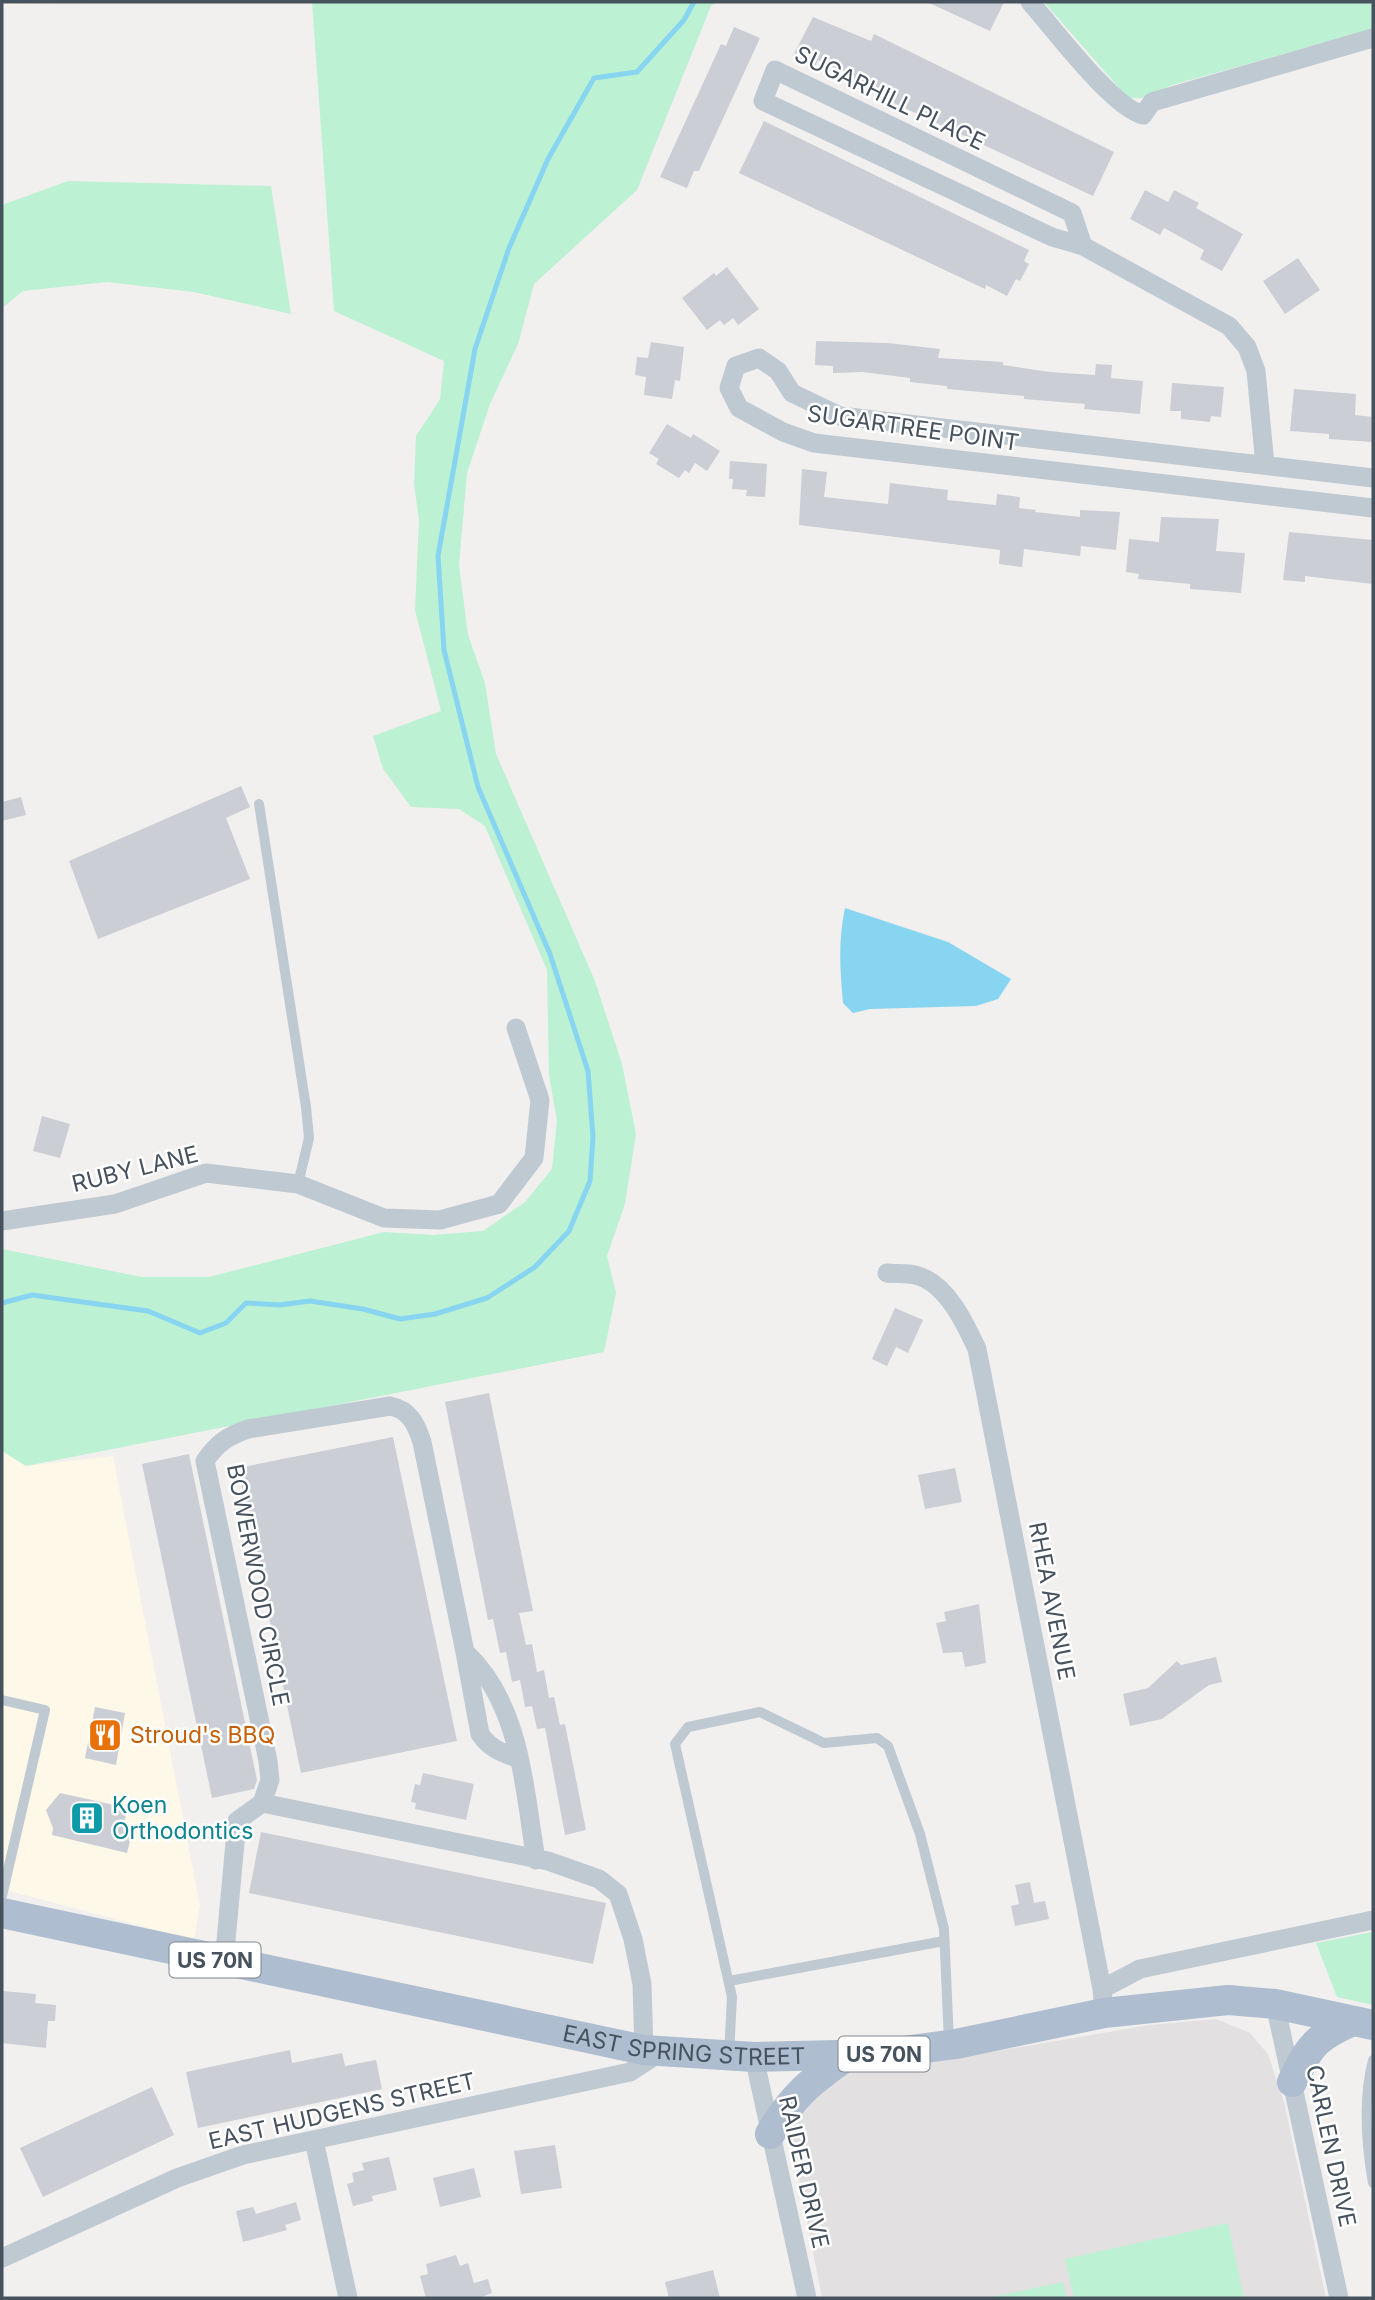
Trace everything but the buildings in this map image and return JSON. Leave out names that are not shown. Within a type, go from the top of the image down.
[{"type":"main road","name":"EAST SPRING STREET","points":[[2,1913],[653,2051],[742,2056],[848,2055],[949,2045],[1103,2001],[1228,2000],[1275,2004],[1363,2023]]},
{"type":"main road","points":[[1292,2082],[1309,2047],[1324,2034],[1363,2023]]},
{"type":"main road","points":[[769,2134],[791,2099],[810,2081],[848,2055]]},
{"type":"street","points":[[1030,2],[1109,92],[1132,112],[1143,115],[1152,102],[1373,38]]},
{"type":"street","name":"SUGARHILL PLACE","points":[[1083,246],[1072,213],[775,70],[763,101],[1052,237],[1083,246],[1197,306],[1229,326],[1247,347],[1256,371],[1265,466]]},
{"type":"street","name":"SUGARTREE POINT","points":[[1373,478],[841,416],[793,393],[778,371],[758,358],[736,366],[729,387],[740,408],[783,432],[814,443],[1373,508]]},
{"type":"street","name":"RUBY LANE","points":[[2,1221],[115,1204],[206,1173],[298,1184],[384,1218],[440,1220],[499,1204],[534,1158],[540,1100],[516,1028]]},
{"type":"street","name":"RHEA AVENUE","points":[[887,1273],[917,1275],[943,1293],[963,1320],[978,1349],[1103,2001]]},
{"type":"street","name":"BOWERWOOD CIRCLE","points":[[262,1803],[270,1780],[268,1761],[205,1461],[216,1445],[228,1436],[248,1429],[390,1406],[408,1413],[417,1425],[422,1442],[480,1734],[487,1744],[497,1751],[520,1759]]},
{"type":"street","points":[[465,1652],[482,1667],[493,1685],[519,1746],[536,1860]]},
{"type":"street","points":[[224,1962],[237,1821],[262,1803],[536,1860],[599,1878],[618,1894],[633,1939],[653,2051]]},
{"type":"street","points":[[1103,2001],[1140,1969],[1373,1920]]},
{"type":"street","name":"CARLEN DRIVE","points":[[1275,2004],[1339,2298]]},
{"type":"street","name":"EAST HUDGENS STREET","points":[[2,2258],[177,2178],[243,2155],[630,2072],[653,2051]]},
{"type":"street","name":"RAIDER DRIVE","points":[[742,2056],[769,2134],[807,2298]]},
{"type":"street","points":[[314,2140],[348,2298]]},
{"type":"lane","points":[[258,804],[306,1107],[309,1138],[298,1184]]},
{"type":"lane","points":[[2,1700],[45,1710],[2,1896]]},
{"type":"lane","points":[[742,2056],[733,1997],[675,1744],[688,1727],[760,1712],[824,1743],[877,1738],[888,1746],[920,1833],[944,1941],[949,2045]]},
{"type":"lane","points":[[729,1981],[944,1941]]},
{"type":"lane","points":[[1373,2060],[1367,2083],[1373,2183]]},
{"type":"shaded area","points":[[2,2],[144,2],[2,5]]},
{"type":"shaded area","points":[[2,1451],[26,1466],[113,1456],[200,1906],[194,1940],[2,1889]]},
{"type":"shaded area","points":[[1216,2019],[1250,2033],[1268,2054],[1284,2102],[1326,2298],[822,2298],[788,2124],[799,2099],[845,2073],[914,2065],[1150,2025]]},
{"type":"green space","points":[[312,2],[717,2],[711,6],[637,190],[534,284],[518,344],[490,404],[467,473],[459,565],[468,635],[485,683],[496,754],[595,981],[622,1064],[636,1134],[625,1204],[607,1256],[616,1293],[604,1352],[26,1466],[2,1451],[2,1249],[142,1277],[209,1277],[384,1232],[433,1235],[483,1231],[525,1202],[552,1169],[557,1121],[549,1075],[547,970],[485,826],[459,809],[411,807],[383,769],[373,736],[441,711],[415,610],[419,520],[414,484],[416,436],[440,399],[444,361],[334,311]]},
{"type":"green space","points":[[1044,2],[1373,2],[1373,29],[1172,85],[1141,98],[1128,98]]},
{"type":"green space","points":[[68,181],[271,186],[291,314],[194,292],[107,282],[23,291],[2,308],[2,205]]},
{"type":"green space","points":[[1373,1932],[1373,2005],[1337,1997],[1316,1943]]},
{"type":"green space","points":[[1228,2223],[1244,2298],[1074,2298],[1065,2259]]},
{"type":"green space","points":[[1063,2282],[1067,2298],[987,2298]]},
{"type":"water","points":[[845,908],[948,942],[1011,979],[998,999],[976,1006],[870,1009],[853,1013],[843,1003],[840,967]]},
{"type":"waterway","points":[[2,1303],[32,1295],[148,1311],[200,1333],[226,1323],[246,1303],[279,1305],[310,1301],[363,1309],[400,1319],[435,1314],[487,1298],[535,1267],[569,1231],[590,1181],[593,1137],[588,1071],[550,954],[478,787],[444,650],[438,556],[475,349],[509,248],[548,159],[594,78],[637,72],[684,20],[694,2]]},
{"type":"place","name":"Stroud's BBQ","points":[[105,1735]]},
{"type":"place","name":"Koen Orthodontics","points":[[87,1818]]}]
